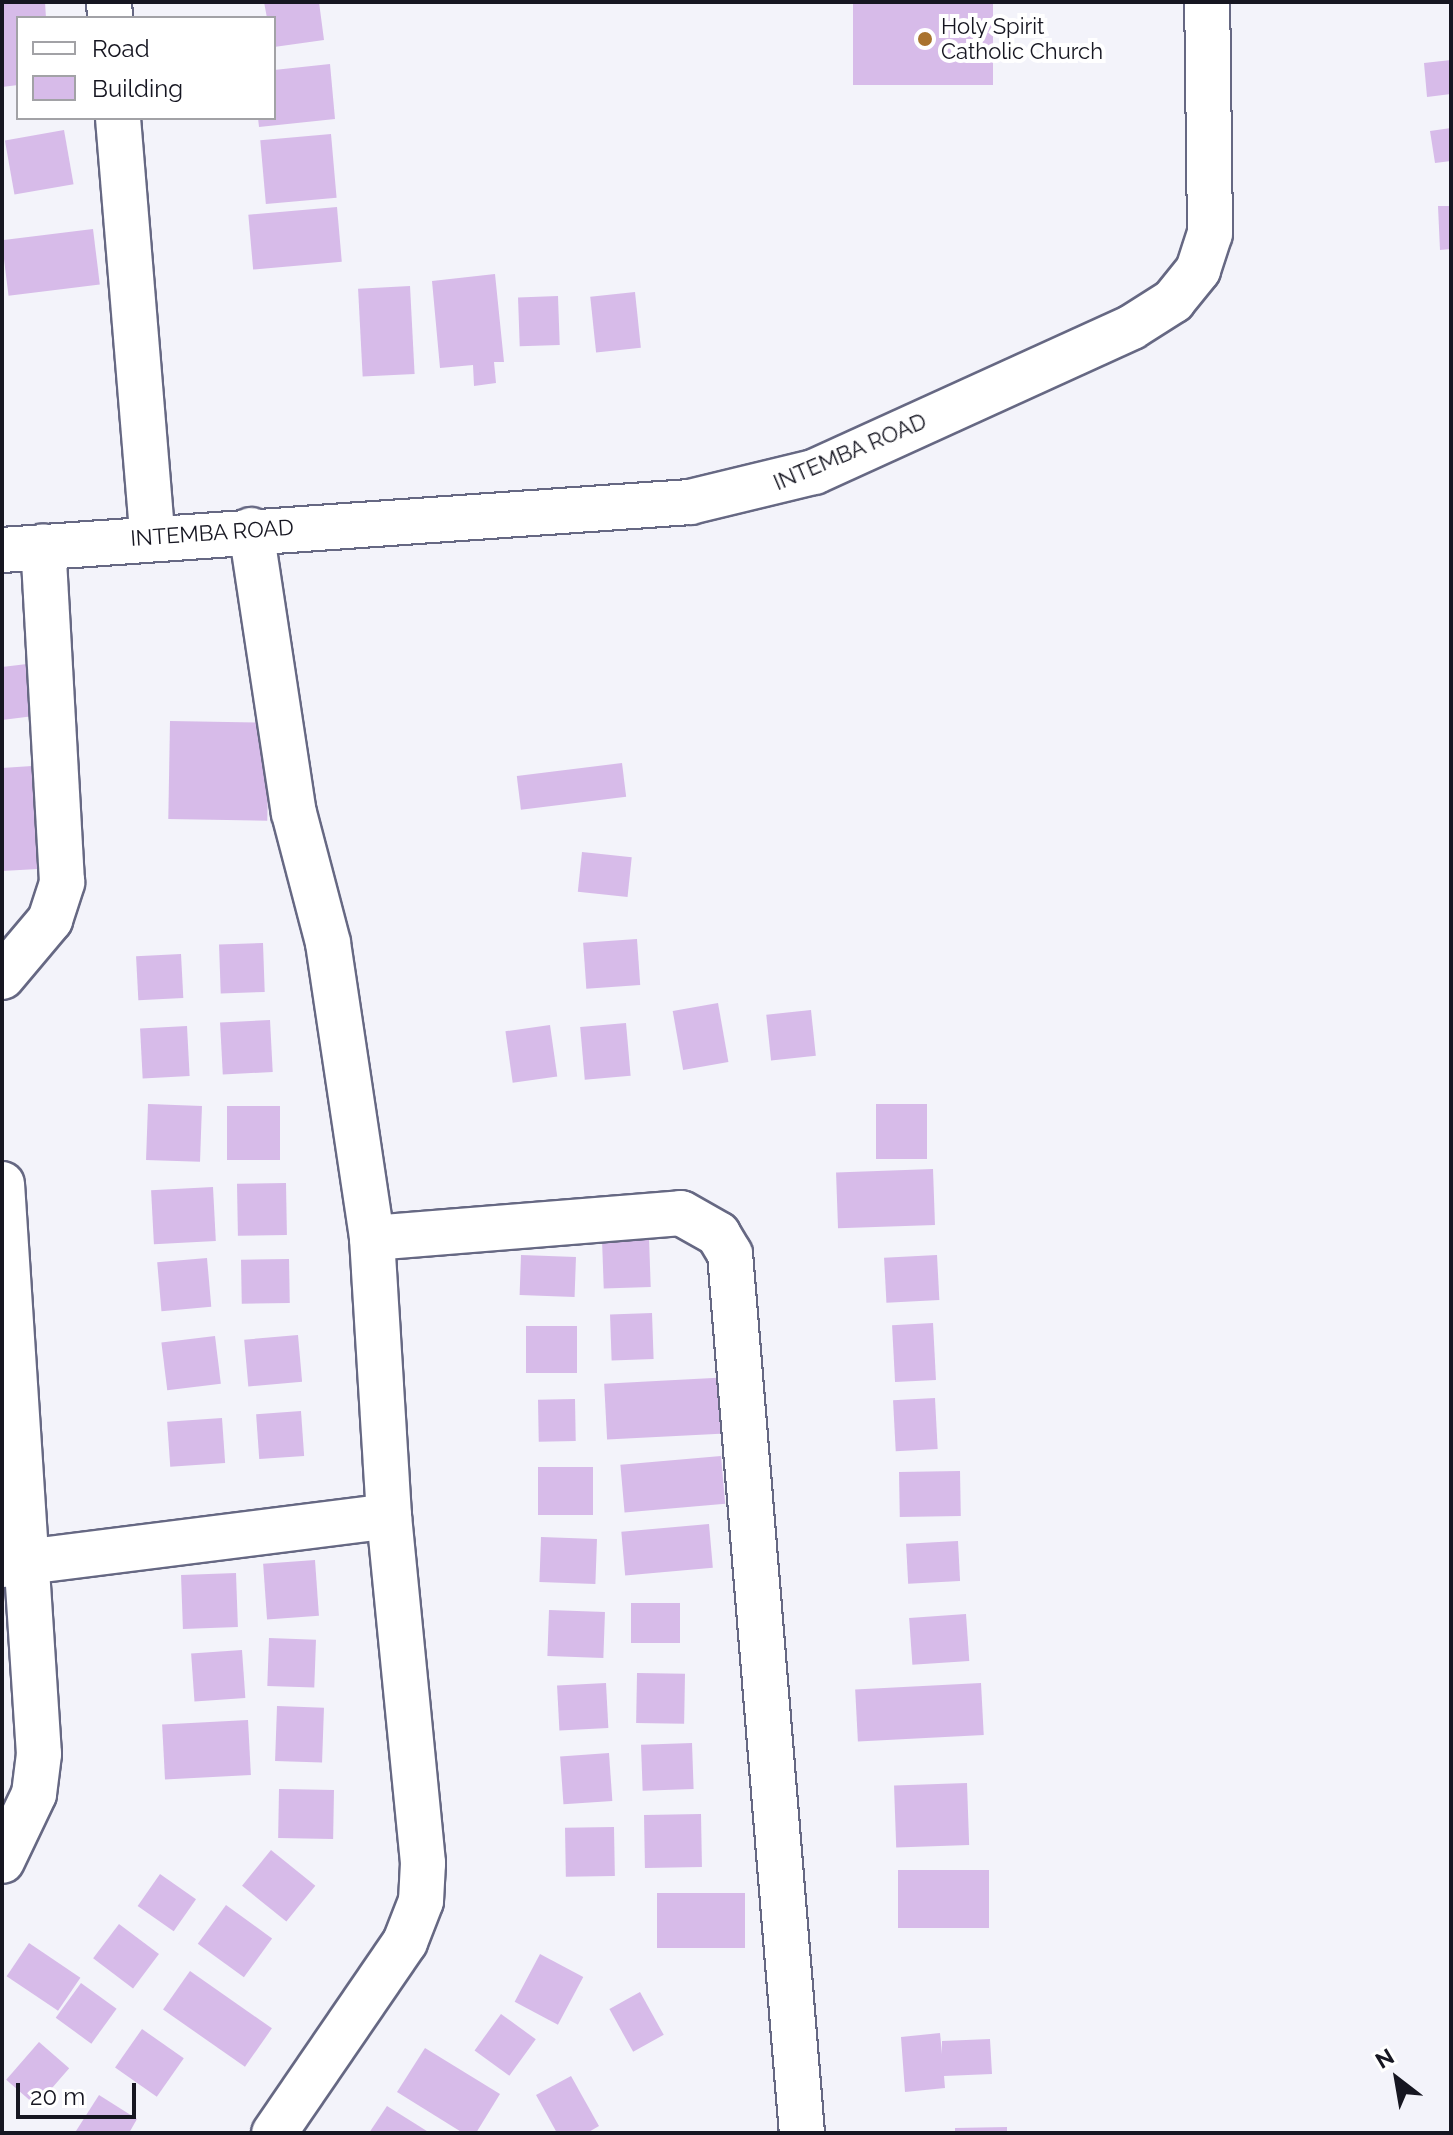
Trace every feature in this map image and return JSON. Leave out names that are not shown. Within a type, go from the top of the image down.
[{"type":"street","name":"INTEMBA ROAD","points":[[22,548],[152,536],[690,502],[759,489],[814,472],[1132,327],[1173,301],[1198,270],[1210,234],[1207,2]]},
{"type":"street","points":[[118,120],[152,536]]},
{"type":"street","points":[[251,530],[294,813],[328,943],[372,1238],[389,1516],[423,1863],[421,1901],[405,1942],[274,2133]]},
{"type":"street","points":[[2,977],[50,920],[62,882],[22,548]]},
{"type":"street","points":[[2,1184],[14,1565],[39,1754],[34,1794],[2,1861]]},
{"type":"street","points":[[372,1238],[681,1213],[718,1234],[730,1254],[802,2133]]},
{"type":"street","points":[[14,1565],[389,1516]]},
{"type":"building","points":[[2,2],[45,2],[46,16],[16,16],[16,85],[2,87]]},
{"type":"building","points":[[264,2],[319,2],[324,40],[276,47],[276,16],[267,16]]},
{"type":"building","name":"Holy Spirit Catholic Church","points":[[853,2],[993,2],[993,85],[853,85]]},
{"type":"building","points":[[1451,60],[1451,94],[1427,97],[1424,63]]},
{"type":"building","points":[[330,64],[335,119],[259,127],[258,120],[276,120],[276,70]]},
{"type":"building","points":[[1451,128],[1451,161],[1435,163],[1430,131]]},
{"type":"building","points":[[64,130],[74,184],[14,195],[5,140]]},
{"type":"building","points":[[331,134],[337,198],[266,204],[260,140]]},
{"type":"building","points":[[1438,206],[1451,206],[1451,249],[1440,250]]},
{"type":"building","points":[[337,207],[342,262],[253,270],[248,215]]},
{"type":"building","points":[[93,229],[100,285],[9,296],[2,240]]},
{"type":"building","points":[[495,274],[504,362],[494,362],[496,383],[474,386],[473,365],[440,368],[432,281]]},
{"type":"building","points":[[410,286],[415,374],[363,377],[358,289]]},
{"type":"building","points":[[635,292],[641,348],[596,352],[590,297]]},
{"type":"building","points":[[558,296],[560,345],[520,346],[518,297]]},
{"type":"building","points":[[27,664],[34,716],[2,720],[2,667]]},
{"type":"building","points":[[170,721],[269,723],[267,821],[168,819]]},
{"type":"building","points":[[622,763],[626,797],[521,810],[517,776]]},
{"type":"building","points":[[32,766],[38,869],[2,871],[2,768]]},
{"type":"building","points":[[582,852],[632,857],[628,897],[578,892]]},
{"type":"building","points":[[637,939],[640,985],[586,989],[583,943]]},
{"type":"building","points":[[263,943],[265,992],[221,994],[219,945]]},
{"type":"building","points":[[181,954],[183,998],[138,1000],[136,956]]},
{"type":"building","points":[[718,1003],[728,1062],[683,1070],[673,1011]]},
{"type":"building","points":[[811,1010],[816,1056],[771,1060],[766,1015]]},
{"type":"building","points":[[270,1020],[273,1072],[223,1075],[220,1023]]},
{"type":"building","points":[[626,1023],[631,1076],[585,1080],[580,1027]]},
{"type":"building","points":[[550,1025],[557,1076],[513,1083],[505,1031]]},
{"type":"building","points":[[187,1026],[190,1076],[143,1078],[140,1028]]},
{"type":"building","points":[[148,1104],[202,1106],[200,1162],[146,1160]]},
{"type":"building","points":[[876,1104],[927,1104],[927,1159],[876,1159]]},
{"type":"building","points":[[227,1106],[280,1106],[280,1160],[227,1160]]},
{"type":"building","points":[[933,1169],[935,1225],[838,1228],[836,1172]]},
{"type":"building","points":[[286,1183],[287,1235],[238,1236],[237,1184]]},
{"type":"building","points":[[213,1187],[216,1241],[154,1244],[151,1190]]},
{"type":"building","points":[[649,1238],[651,1287],[604,1289],[602,1240]]},
{"type":"building","points":[[521,1255],[576,1257],[575,1297],[520,1295]]},
{"type":"building","points":[[937,1255],[939,1300],[886,1303],[884,1258]]},
{"type":"building","points":[[207,1258],[211,1307],[161,1311],[157,1262]]},
{"type":"building","points":[[289,1259],[290,1303],[242,1304],[241,1260]]},
{"type":"building","points":[[652,1313],[654,1359],[612,1360],[610,1314]]},
{"type":"building","points":[[933,1323],[936,1380],[895,1382],[892,1325]]},
{"type":"building","points":[[526,1326],[577,1326],[577,1373],[526,1373]]},
{"type":"building","points":[[298,1335],[302,1382],[248,1387],[244,1340]]},
{"type":"building","points":[[215,1336],[221,1384],[167,1390],[161,1343]]},
{"type":"building","points":[[732,1377],[735,1433],[607,1440],[604,1384]]},
{"type":"building","points":[[935,1398],[938,1449],[896,1451],[893,1400]]},
{"type":"building","points":[[575,1399],[576,1441],[539,1442],[538,1400]]},
{"type":"building","points":[[301,1411],[304,1456],[259,1459],[256,1414]]},
{"type":"building","points":[[222,1418],[225,1463],[170,1467],[167,1422]]},
{"type":"building","points":[[721,1456],[725,1504],[625,1513],[620,1465]]},
{"type":"building","points":[[538,1467],[593,1467],[593,1515],[538,1515]]},
{"type":"building","points":[[960,1471],[961,1516],[900,1517],[899,1472]]},
{"type":"building","points":[[709,1524],[713,1568],[625,1576],[621,1532]]},
{"type":"building","points":[[541,1537],[597,1539],[595,1584],[539,1582]]},
{"type":"building","points":[[958,1541],[960,1581],[908,1584],[906,1544]]},
{"type":"building","points":[[315,1560],[319,1616],[267,1619],[263,1564]]},
{"type":"building","points":[[236,1573],[238,1627],[183,1629],[181,1575]]},
{"type":"building","points":[[631,1603],[680,1603],[680,1643],[631,1643]]},
{"type":"building","points":[[549,1610],[605,1612],[603,1658],[547,1656]]},
{"type":"building","points":[[966,1614],[969,1661],[912,1665],[909,1618]]},
{"type":"building","points":[[269,1638],[316,1640],[314,1688],[267,1686]]},
{"type":"building","points":[[242,1650],[245,1698],[194,1701],[191,1654]]},
{"type":"building","points":[[637,1673],[685,1674],[684,1724],[636,1723]]},
{"type":"building","points":[[606,1683],[608,1728],[559,1731],[557,1686]]},
{"type":"building","points":[[981,1683],[984,1735],[858,1742],[855,1690]]},
{"type":"building","points":[[277,1706],[324,1708],[322,1763],[275,1761]]},
{"type":"building","points":[[248,1720],[251,1775],[165,1779],[162,1725]]},
{"type":"building","points":[[692,1743],[694,1789],[643,1791],[641,1745]]},
{"type":"building","points":[[609,1753],[612,1801],[563,1804],[560,1756]]},
{"type":"building","points":[[967,1783],[969,1845],[896,1848],[894,1786]]},
{"type":"building","points":[[279,1789],[334,1790],[333,1839],[278,1838]]},
{"type":"building","points":[[701,1814],[702,1867],[645,1868],[644,1815]]},
{"type":"building","points":[[614,1827],[615,1876],[566,1877],[565,1828]]},
{"type":"building","points":[[271,1850],[315,1886],[286,1922],[242,1886]]},
{"type":"building","points":[[898,1870],[989,1870],[989,1928],[898,1928]]},
{"type":"building","points":[[160,1874],[196,1899],[174,1931],[138,1906]]},
{"type":"building","points":[[657,1893],[745,1893],[745,1948],[657,1948]]},
{"type":"building","points":[[226,1905],[272,1939],[244,1977],[198,1944]]},
{"type":"building","points":[[119,1924],[159,1954],[133,1988],[93,1958]]},
{"type":"building","points":[[29,1943],[80,1978],[58,2011],[7,1976]]},
{"type":"building","points":[[540,1954],[583,1977],[558,2025],[515,2002]]},
{"type":"building","points":[[190,1971],[272,2028],[245,2067],[163,2010]]},
{"type":"building","points":[[81,1983],[117,2009],[91,2044],[56,2018]]},
{"type":"building","points":[[640,1992],[664,2035],[633,2052],[609,2009]]},
{"type":"building","points":[[501,2014],[536,2039],[509,2076],[475,2050]]},
{"type":"building","points":[[142,2029],[184,2058],[157,2097],[115,2068]]},
{"type":"building","points":[[940,2033],[942,2054],[942,2041],[990,2039],[992,2074],[944,2076],[945,2088],[905,2092],[901,2037]]},
{"type":"building","points":[[39,2042],[69,2068],[36,2106],[6,2080]]},
{"type":"building","points":[[425,2048],[500,2094],[476,2133],[463,2133],[397,2092]]},
{"type":"building","points":[[571,2076],[599,2126],[587,2133],[557,2133],[536,2095]]},
{"type":"building","points":[[99,2095],[137,2119],[129,2133],[76,2131]]},
{"type":"building","points":[[387,2106],[430,2133],[369,2133]]},
{"type":"building","points":[[1007,2127],[1007,2133],[955,2133],[955,2128]]},
{"type":"place","name":"Holy Spirit Catholic Church","points":[[925,39]]}]
